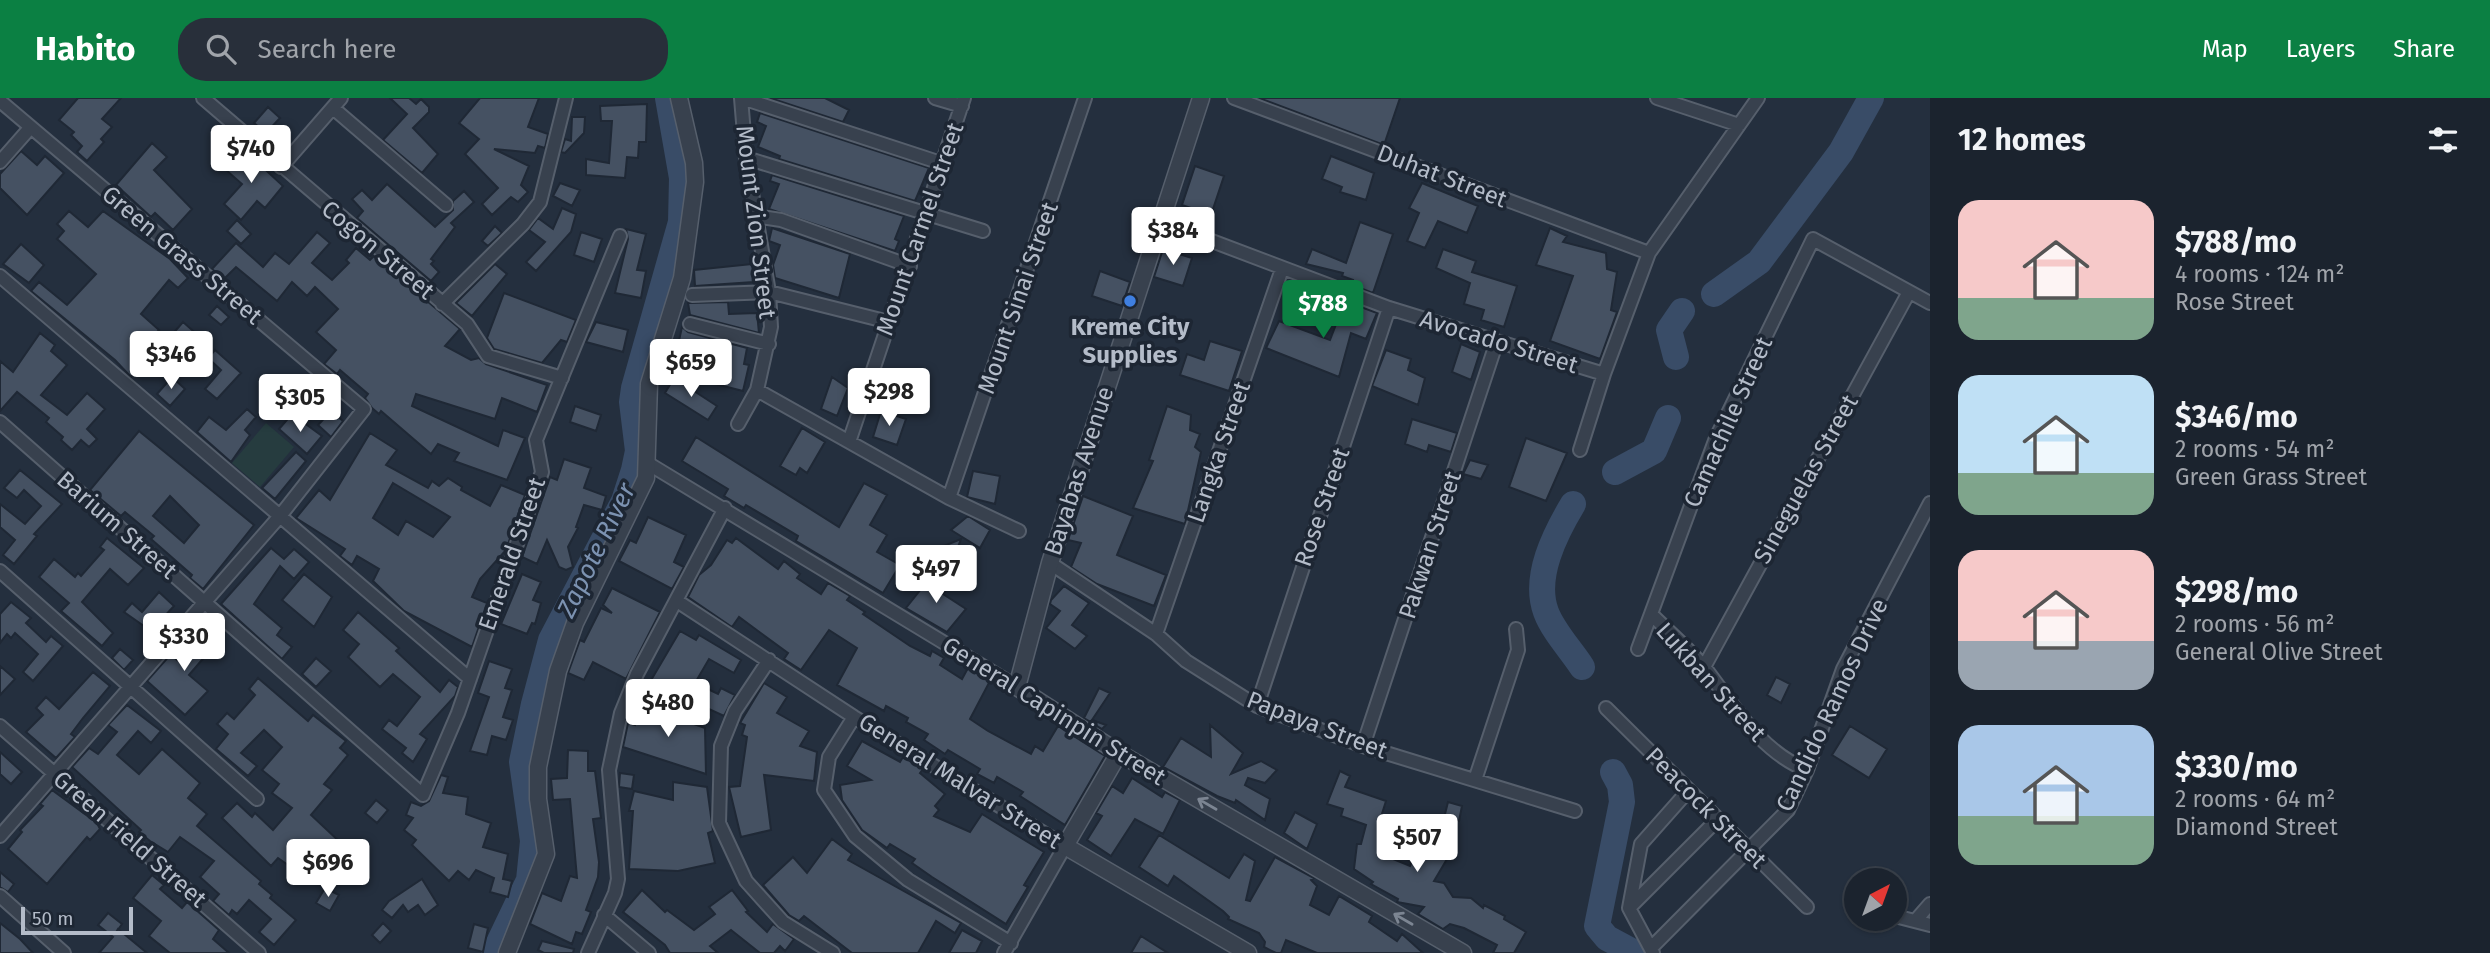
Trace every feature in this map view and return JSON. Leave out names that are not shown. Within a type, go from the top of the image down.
[{"type":"street","name":"Cogon Street","points":[[203,98],[474,331],[488,356],[562,378]]},
{"type":"street","points":[[442,304],[523,224],[540,202],[566,98]]},
{"type":"street","points":[[507,953],[546,854],[538,799],[538,768],[558,671],[575,623],[641,491],[649,464],[649,384],[682,278],[695,182],[694,163],[679,98]]},
{"type":"street","points":[[742,98],[944,163]]},
{"type":"street","name":"Mount Zion Street","points":[[738,424],[757,390],[769,344],[769,292],[746,158],[742,98]]},
{"type":"street","points":[[935,98],[963,102]]},
{"type":"street","name":"Mount Sinai Street","points":[[950,498],[1085,98]]},
{"type":"street","name":"Bayabas Avenue","points":[[1017,687],[1050,563],[1159,220],[1201,98]]},
{"type":"street","name":"Duhat Street","points":[[1234,98],[1649,253]]},
{"type":"street","points":[[1657,98],[1676,101],[1739,125]]},
{"type":"street","points":[[1580,450],[1604,374],[1649,253],[1758,98]]},
{"type":"street","name":"Green Grass Street","points":[[0,101],[364,409],[280,516]]},
{"type":"street","name":"Mount Carmel Street","points":[[850,439],[963,102]]},
{"type":"street","points":[[281,167],[337,103],[446,205]]},
{"type":"street","points":[[0,162],[30,128]]},
{"type":"street","points":[[746,158],[984,231]]},
{"type":"street","points":[[755,216],[780,220],[910,266]]},
{"type":"street","name":"Avocado Street","points":[[1159,220],[1389,308],[1496,344],[1604,374]]},
{"type":"street","name":"Emerald Street","points":[[423,795],[470,679],[542,472],[536,440],[621,236]]},
{"type":"street","name":"Camachile Street","points":[[1639,649],[1716,438],[1813,239],[1909,292]]},
{"type":"street","name":"Langka Street","points":[[1156,634],[1282,269]]},
{"type":"street","points":[[0,276],[470,679]]},
{"type":"street","points":[[692,295],[769,292],[889,322]]},
{"type":"street","points":[[1909,292],[1930,303]]},
{"type":"street","name":"Sineguelas Street","points":[[1704,667],[1909,292]]},
{"type":"street","name":"Rose Street","points":[[1257,706],[1389,308]]},
{"type":"street","points":[[690,324],[769,344]]},
{"type":"street","name":"Pakwan Street","points":[[1363,746],[1496,344]]},
{"type":"street","points":[[757,390],[850,439],[950,498],[1020,531]]},
{"type":"street","name":"Barium Street","points":[[0,422],[423,795]]},
{"type":"street","name":"General Capinpin Street","points":[[649,464],[1017,687],[1119,753],[1462,953]]},
{"type":"street","name":"Candido Ramos Drive","points":[[1652,951],[1770,832],[1788,810],[1807,771],[1843,668],[1930,503]]},
{"type":"street","points":[[588,953],[618,879],[609,770],[614,742],[637,674],[725,508]]},
{"type":"street","points":[[0,836],[280,516]]},
{"type":"street","name":"Papaya Street","points":[[1050,563],[1156,634],[1186,661],[1257,706],[1363,746],[1575,811]]},
{"type":"street","points":[[0,571],[257,799]]},
{"type":"street","name":"General Malvar Street","points":[[677,601],[854,717],[1065,846],[1248,953]]},
{"type":"street","name":"Lukban Street","points":[[1651,614],[1704,667],[1747,723],[1783,761],[1807,771]]},
{"type":"street","points":[[1475,780],[1518,650],[1516,629]]},
{"type":"street","points":[[769,660],[735,711],[721,746],[719,822],[746,881],[783,922],[833,953]]},
{"type":"street","name":"Peacock Street","points":[[1606,708],[1748,852],[1807,907]]},
{"type":"street","points":[[854,717],[829,757],[824,790],[855,836],[908,880],[1008,948],[1119,753]]},
{"type":"street","name":"Green Field Street","points":[[0,726],[259,953]]},
{"type":"street","points":[[1652,951],[1629,908],[1641,844],[1688,791]]},
{"type":"street","points":[[1629,908],[1717,820]]},
{"type":"street","points":[[0,896],[64,953]]},
{"type":"street","points":[[1916,920],[1930,904]]},
{"type":"street","points":[[604,915],[649,953]]},
{"type":"street","points":[[1908,918],[1930,925]]},
{"type":"green space","points":[[266,423],[294,447],[260,487],[232,463]]},
{"type":"building","points":[[78,98],[121,98],[102,119],[112,127],[101,139],[104,142],[87,161],[77,152],[82,146],[71,135],[74,132],[59,120]]},
{"type":"building","points":[[390,98],[409,98],[416,104],[421,99],[429,107],[429,112],[413,128],[438,154],[422,173],[383,140],[407,114]]},
{"type":"building","points":[[480,98],[539,98],[528,127],[548,134],[545,148],[538,146],[535,153],[494,149],[529,166],[521,185],[528,192],[518,202],[511,197],[492,215],[482,204],[498,188],[465,154],[479,139],[459,123]]},
{"type":"building","points":[[770,98],[825,98],[849,110],[843,122]]},
{"type":"building","points":[[1259,98],[1400,98],[1384,145]]},
{"type":"building","points":[[647,104],[646,142],[639,142],[638,158],[627,157],[625,178],[586,175],[586,159],[609,163],[612,121],[601,121],[600,106]]},
{"type":"building","points":[[268,107],[280,118],[266,133],[254,123]]},
{"type":"building","points":[[760,113],[929,168],[915,201],[779,159],[780,156],[758,147],[766,126],[757,122]]},
{"type":"building","points":[[572,117],[585,117],[584,133],[565,153],[561,152],[565,139],[571,141]]},
{"type":"building","points":[[152,143],[167,157],[154,170],[192,209],[173,230],[155,213],[151,217],[116,185]]},
{"type":"building","points":[[244,150],[283,186],[265,208],[257,201],[241,220],[224,204],[242,184],[226,170]]},
{"type":"building","points":[[21,151],[37,165],[45,156],[64,173],[27,215],[0,188],[0,174]]},
{"type":"building","points":[[1331,156],[1374,173],[1366,200],[1340,192],[1342,187],[1322,179]]},
{"type":"building","points":[[1195,166],[1224,176],[1211,215],[1182,205]]},
{"type":"building","points":[[772,175],[904,216],[895,239],[899,241],[895,251],[769,209],[779,184],[770,181]]},
{"type":"building","points":[[560,183],[580,190],[572,206],[553,196]]},
{"type":"building","points":[[1422,183],[1478,206],[1467,233],[1438,221],[1425,248],[1407,241],[1419,213],[1409,208]]},
{"type":"building","points":[[387,184],[435,227],[453,210],[453,201],[464,191],[474,202],[451,223],[455,227],[431,259],[434,261],[431,264],[439,272],[431,281],[357,218],[363,211],[352,199],[362,190],[372,200]]},
{"type":"building","points":[[562,208],[576,214],[571,232],[536,271],[526,262],[545,242],[529,230],[538,218],[553,229]]},
{"type":"building","points":[[69,211],[88,227],[103,211],[170,259],[188,278],[178,288],[169,280],[141,314],[159,330],[136,354],[145,362],[131,377],[115,360],[31,291],[39,282],[67,305],[96,274],[57,239],[64,231],[57,224]]},
{"type":"building","points":[[237,220],[251,234],[241,244],[227,231]]},
{"type":"building","points":[[1360,222],[1393,234],[1373,293],[1352,285],[1353,280],[1342,276],[1343,273],[1306,264],[1312,249],[1346,263]]},
{"type":"building","points":[[495,226],[502,233],[488,246],[482,241]]},
{"type":"building","points":[[772,228],[850,254],[839,298],[775,278],[773,265],[780,245],[769,241]]},
{"type":"building","points":[[1550,228],[1567,236],[1563,242],[1606,253],[1607,269],[1617,272],[1611,310],[1617,312],[1600,359],[1550,341],[1573,276],[1536,265]]},
{"type":"building","points":[[626,229],[646,234],[637,270],[646,271],[641,298],[615,293],[628,239]]},
{"type":"building","points":[[317,232],[330,243],[312,263],[332,280],[349,263],[346,260],[356,248],[370,260],[374,256],[460,329],[445,346],[471,360],[479,358],[486,364],[547,385],[537,412],[502,398],[495,419],[416,394],[412,406],[498,446],[503,430],[525,438],[507,480],[454,461],[459,453],[438,444],[431,454],[381,411],[379,414],[372,408],[365,398],[368,394],[340,370],[337,374],[324,364],[336,350],[316,332],[338,309],[315,287],[307,296],[292,282],[277,301],[236,267],[224,279],[212,269],[236,243],[263,267],[275,253],[289,264]]},
{"type":"building","points":[[581,232],[602,239],[594,262],[574,255]]},
{"type":"building","points":[[21,244],[44,265],[29,283],[3,264]]},
{"type":"building","points":[[1163,249],[1192,258],[1183,286],[1154,277]]},
{"type":"building","points":[[1443,249],[1476,261],[1472,272],[1517,286],[1504,327],[1481,320],[1484,310],[1464,304],[1470,283],[1436,268]]},
{"type":"building","points":[[495,264],[507,274],[472,316],[456,303]]},
{"type":"building","points":[[752,264],[754,282],[695,286],[694,270]]},
{"type":"building","points":[[1100,271],[1130,282],[1122,306],[1092,296]]},
{"type":"building","points":[[504,293],[576,320],[567,342],[561,340],[542,363],[494,349],[487,338]]},
{"type":"building","points":[[1345,301],[1377,313],[1366,339],[1351,333],[1339,377],[1266,348],[1279,321],[1330,340]]},
{"type":"building","points":[[728,302],[729,314],[757,313],[759,333],[690,315],[688,303]]},
{"type":"building","points":[[217,306],[229,317],[221,325],[209,315]]},
{"type":"building","points":[[183,322],[200,337],[187,352],[170,337]]},
{"type":"building","points":[[596,322],[628,330],[623,352],[586,342]]},
{"type":"building","points":[[682,327],[688,332],[747,348],[744,364],[749,365],[743,391],[684,376],[692,348],[678,345]]},
{"type":"building","points":[[40,333],[55,345],[51,351],[67,365],[41,395],[67,415],[87,393],[105,409],[87,429],[97,439],[89,447],[81,440],[72,450],[61,440],[63,437],[46,422],[49,418],[17,392],[0,411],[0,361],[13,372]]},
{"type":"building","points":[[1210,341],[1242,351],[1229,391],[1180,375],[1187,354],[1204,360]]},
{"type":"building","points":[[1461,344],[1480,352],[1471,380],[1452,372]]},
{"type":"building","points":[[215,350],[241,373],[217,399],[205,389],[221,370],[208,358]]},
{"type":"building","points":[[1386,350],[1411,359],[1408,370],[1425,378],[1418,405],[1372,386]]},
{"type":"building","points":[[172,377],[185,389],[170,406],[157,394]]},
{"type":"building","points":[[832,377],[848,388],[837,416],[821,409]]},
{"type":"building","points":[[674,378],[717,406],[708,420],[665,393]]},
{"type":"building","points":[[575,406],[601,415],[596,431],[570,422]]},
{"type":"building","points":[[1167,406],[1191,415],[1190,430],[1200,434],[1195,447],[1201,452],[1185,524],[1133,508],[1153,461],[1149,460]]},
{"type":"building","points":[[247,409],[256,417],[245,430],[250,435],[231,462],[197,432],[209,417],[226,430]]},
{"type":"building","points":[[331,411],[343,421],[331,437],[318,425]]},
{"type":"building","points":[[881,411],[906,419],[897,445],[873,437]]},
{"type":"building","points":[[292,414],[322,436],[307,454],[279,429]]},
{"type":"building","points":[[1412,419],[1457,433],[1451,452],[1429,445],[1427,452],[1405,444]]},
{"type":"building","points":[[802,428],[825,442],[807,473],[800,468],[796,475],[780,466]]},
{"type":"building","points":[[139,431],[254,525],[203,589],[190,578],[192,575],[151,539],[154,536],[125,512],[121,516],[90,490]],"holes":[[[170,496],[199,525],[184,543],[153,516]]]},
{"type":"building","points":[[370,433],[397,450],[386,465],[428,488],[432,481],[439,486],[448,478],[462,487],[461,490],[490,506],[501,485],[525,495],[506,550],[480,579],[472,597],[487,603],[472,647],[404,611],[373,581],[379,569],[357,556],[352,565],[340,556],[345,549],[296,518],[319,490],[330,500]],"holes":[[[393,483],[450,517],[433,537],[406,521],[398,535],[373,518]]]},
{"type":"building","points":[[696,437],[839,527],[864,483],[887,495],[870,525],[887,535],[877,552],[900,565],[883,593],[796,541],[798,536],[746,505],[744,508],[724,496],[728,489],[682,461]]},
{"type":"building","points":[[1526,438],[1567,453],[1546,501],[1509,487]]},
{"type":"building","points":[[296,452],[306,461],[275,499],[262,488]]},
{"type":"building","points":[[564,459],[591,468],[584,488],[606,496],[602,510],[584,505],[576,527],[578,528],[568,547],[573,567],[566,570],[559,567],[547,540],[537,564],[522,557],[550,477],[557,480]]},
{"type":"building","points":[[1470,460],[1488,465],[1481,479],[1463,474]]},
{"type":"building","points":[[20,470],[62,504],[34,534],[37,536],[14,564],[3,555],[15,540],[0,527],[0,504],[25,524],[41,506],[24,490],[17,498],[4,488]]},
{"type":"building","points":[[973,471],[1000,476],[995,504],[967,497]]},
{"type":"building","points":[[1083,496],[1133,516],[1117,555],[1166,575],[1154,606],[1097,584],[1071,567],[1081,543],[1068,540]]},
{"type":"building","points":[[968,516],[990,530],[980,548],[951,530]]},
{"type":"building","points":[[648,517],[686,535],[674,562],[684,567],[672,589],[619,561],[630,540],[636,543]]},
{"type":"building","points":[[107,538],[144,568],[128,585],[110,569],[82,602],[113,633],[102,646],[61,611],[69,603],[39,577],[54,559],[75,577],[78,573],[81,576],[104,550],[100,547]]},
{"type":"building","points":[[736,538],[778,569],[784,561],[800,574],[797,578],[821,594],[828,583],[850,596],[847,600],[865,612],[863,614],[910,646],[930,656],[932,651],[944,658],[940,665],[962,679],[968,668],[990,681],[970,719],[988,731],[1031,754],[1035,746],[1043,751],[1058,726],[1105,756],[1065,825],[1020,796],[1023,792],[997,777],[994,783],[977,774],[980,769],[948,750],[945,754],[924,740],[928,734],[906,722],[908,718],[886,706],[884,711],[837,685],[857,648],[829,630],[801,670],[784,659],[788,653],[739,617],[732,627],[688,597],[699,575],[711,565],[727,540],[732,543]]},
{"type":"building","points":[[961,539],[953,560],[941,559],[934,550]]},
{"type":"building","points":[[271,548],[284,559],[294,549],[309,562],[294,579],[280,566],[254,604],[282,628],[277,635],[292,647],[282,659],[221,604]]},
{"type":"building","points":[[304,574],[332,597],[314,627],[282,600]]},
{"type":"building","points":[[522,574],[541,582],[533,600],[541,603],[535,624],[532,623],[527,634],[501,624]]},
{"type":"building","points":[[933,574],[948,587],[943,594],[966,609],[947,632],[906,608]]},
{"type":"building","points":[[1064,586],[1089,603],[1072,625],[1087,636],[1075,649],[1046,628],[1060,611],[1050,604],[1051,600]]},
{"type":"building","points":[[612,588],[660,612],[626,679],[593,662],[584,680],[568,673],[580,640],[584,642],[601,608],[612,613],[603,605]]},
{"type":"building","points":[[159,592],[174,606],[151,631],[124,612],[132,603],[142,612]]},
{"type":"building","points":[[11,602],[31,618],[26,623],[46,642],[51,636],[63,646],[33,681],[23,672],[38,654],[15,633],[11,638],[7,634],[0,643],[0,614]]},
{"type":"building","points":[[358,612],[399,648],[396,651],[440,692],[449,680],[458,687],[455,696],[420,734],[427,739],[413,762],[402,753],[406,748],[382,729],[389,720],[397,726],[420,697],[393,674],[380,687],[348,657],[359,644],[343,630]]},
{"type":"building","points":[[203,625],[220,639],[189,675],[208,691],[185,715],[147,681],[171,654],[177,660]]},
{"type":"building","points":[[680,631],[696,640],[699,635],[741,660],[734,673],[709,659],[695,683],[718,694],[721,688],[735,695],[724,716],[650,682]]},
{"type":"building","points":[[120,649],[133,660],[124,670],[112,658]]},
{"type":"building","points":[[316,658],[331,671],[316,687],[302,674]]},
{"type":"building","points":[[489,661],[512,669],[505,688],[512,690],[503,717],[513,720],[506,740],[492,736],[487,755],[470,751],[489,697],[478,693]]},
{"type":"building","points":[[0,666],[15,679],[0,695]]},
{"type":"building","points":[[93,672],[110,686],[71,734],[75,737],[56,758],[26,732],[43,715],[36,708],[46,697],[59,709]]},
{"type":"building","points":[[1776,677],[1790,684],[1781,703],[1767,695]]},
{"type":"building","points":[[258,678],[308,721],[313,715],[346,741],[340,748],[348,755],[324,784],[332,790],[311,815],[342,844],[329,862],[334,866],[326,875],[310,861],[301,874],[278,858],[271,866],[222,818],[237,803],[252,817],[255,813],[273,830],[292,808],[272,793],[279,784],[262,770],[282,747],[264,730],[241,753],[257,766],[248,776],[216,749],[228,734],[217,724],[227,713],[234,719],[255,695],[249,689]]},
{"type":"building","points":[[764,683],[787,697],[777,713],[809,731],[800,746],[817,752],[814,781],[764,775],[771,830],[741,837],[729,787],[740,786],[747,737],[742,735],[745,725],[740,723]]},
{"type":"building","points":[[1099,688],[1110,693],[1092,720],[1106,725],[1102,729],[1084,718]]},
{"type":"building","points":[[127,705],[161,731],[151,743],[138,731],[117,755],[139,774],[162,749],[200,783],[188,798],[207,814],[197,826],[261,881],[259,884],[272,895],[270,898],[296,920],[274,945],[259,932],[271,919],[249,900],[237,914],[232,910],[229,915],[213,901],[219,894],[200,877],[214,861],[180,837],[168,852],[150,841],[72,767],[89,748],[98,754],[117,732],[108,725]]},
{"type":"building","points":[[642,705],[705,728],[706,774],[623,747],[628,723],[635,725]]},
{"type":"building","points":[[1210,725],[1243,753],[1231,774],[1261,761],[1277,770],[1265,783],[1248,778],[1245,785],[1270,799],[1265,820],[1236,800],[1235,803],[1217,796],[1163,767],[1181,738],[1211,757]]},
{"type":"building","points":[[1850,726],[1887,749],[1869,778],[1832,755]]},
{"type":"building","points":[[862,741],[900,762],[903,757],[923,769],[920,773],[945,794],[935,806],[939,810],[934,816],[970,832],[982,814],[1044,852],[1024,885],[1028,887],[1006,924],[912,863],[915,859],[890,844],[887,848],[862,830],[842,800],[840,785],[871,780],[847,766]]},
{"type":"building","points":[[568,750],[588,751],[588,771],[595,771],[601,818],[593,819],[599,862],[598,877],[586,910],[591,912],[582,934],[576,932],[572,944],[530,924],[542,893],[561,901],[570,876],[577,878],[570,799],[553,800],[551,779],[567,778]]},
{"type":"building","points":[[0,752],[22,772],[11,784],[0,774]]},
{"type":"building","points":[[1340,771],[1350,776],[1345,787],[1386,801],[1380,820],[1393,823],[1383,855],[1410,866],[1421,841],[1450,854],[1434,881],[1444,883],[1453,897],[1471,898],[1483,908],[1484,905],[1505,916],[1504,919],[1526,932],[1514,953],[1493,953],[1497,945],[1464,928],[1450,924],[1443,929],[1418,914],[1424,907],[1397,902],[1398,899],[1371,884],[1373,882],[1354,869],[1357,844],[1361,844],[1366,825],[1341,816],[1343,809],[1327,804]]},
{"type":"building","points":[[620,773],[634,775],[632,789],[619,787]]},
{"type":"building","points":[[441,775],[448,777],[443,793],[468,797],[466,814],[491,823],[483,847],[508,854],[503,879],[512,881],[508,897],[490,892],[494,878],[476,870],[469,880],[458,871],[449,881],[412,845],[416,840],[404,830],[413,818],[406,815],[411,802],[421,806],[429,801]]},
{"type":"building","points":[[1132,778],[1162,797],[1165,792],[1180,800],[1163,834],[1135,819],[1111,856],[1087,840],[1102,816],[1096,813],[1112,786],[1123,793]]},
{"type":"building","points":[[673,782],[707,787],[713,831],[708,833],[715,863],[678,871],[629,869],[633,811],[629,811],[634,791],[673,800]]},
{"type":"building","points":[[52,790],[97,823],[100,829],[90,840],[87,837],[47,884],[8,849],[22,832],[20,830],[43,806],[40,804]]},
{"type":"building","points":[[376,800],[388,810],[377,823],[365,813]]},
{"type":"building","points":[[1448,802],[1462,806],[1459,821],[1444,818]]},
{"type":"building","points":[[1295,812],[1317,824],[1307,849],[1284,833]]},
{"type":"building","points":[[1159,835],[1229,878],[1244,854],[1255,861],[1246,900],[1250,901],[1275,857],[1314,878],[1311,880],[1317,886],[1310,905],[1329,915],[1339,896],[1372,916],[1369,922],[1397,941],[1402,934],[1423,953],[1317,953],[1286,940],[1281,953],[1276,953],[1264,947],[1265,942],[1259,933],[1228,919],[1223,911],[1174,876],[1168,886],[1139,867]]},
{"type":"building","points":[[832,839],[852,854],[848,860],[961,923],[955,933],[936,921],[918,953],[852,953],[804,916],[799,921],[789,915],[763,885],[793,857],[807,873]]},
{"type":"building","points":[[0,872],[14,884],[8,892],[0,887]]},
{"type":"building","points":[[152,875],[164,885],[160,889],[182,908],[187,902],[219,930],[213,939],[229,953],[170,953],[149,936],[161,921],[133,898]]},
{"type":"building","points":[[422,879],[438,905],[425,915],[418,905],[408,912],[403,905],[392,918],[382,910],[389,901]]},
{"type":"building","points":[[325,888],[339,895],[330,911],[316,903]]},
{"type":"building","points":[[642,890],[665,912],[667,910],[694,930],[715,914],[709,907],[732,890],[748,911],[746,912],[767,932],[773,924],[794,939],[785,951],[780,946],[774,953],[760,953],[731,930],[710,946],[718,953],[670,953],[665,945],[623,912]]},
{"type":"building","points":[[108,913],[122,924],[118,929],[147,953],[99,953],[113,937],[98,925]]},
{"type":"building","points":[[0,923],[20,939],[33,953],[0,953]]},
{"type":"building","points":[[383,923],[391,931],[380,943],[372,935]]},
{"type":"building","points":[[474,924],[488,928],[483,952],[468,948]]},
{"type":"building","points":[[962,930],[982,941],[976,953],[949,953]]},
{"type":"building","points":[[1141,936],[1168,953],[1131,953]]},
{"type":"building","points":[[542,941],[574,949],[573,953],[544,953],[538,950]]},
{"type":"waterway","name":"Zapote River","points":[[494,953],[529,880],[533,841],[522,762],[551,640],[624,501],[638,451],[632,402],[634,388],[681,222],[682,178],[668,98]]},
{"type":"waterway","points":[[1714,294],[1759,262],[1841,152],[1871,98]]},
{"type":"waterway","points":[[1676,357],[1669,330],[1682,311]]},
{"type":"waterway","points":[[1615,472],[1654,451],[1668,418]]},
{"type":"waterway","points":[[1573,504],[1553,542],[1542,585],[1546,612],[1582,667]]},
{"type":"waterway","points":[[1613,772],[1620,785],[1622,802],[1597,926],[1607,938],[1635,953]]},
{"type":"place","name":"Kreme City Supplies","points":[[1130,301]]}]
